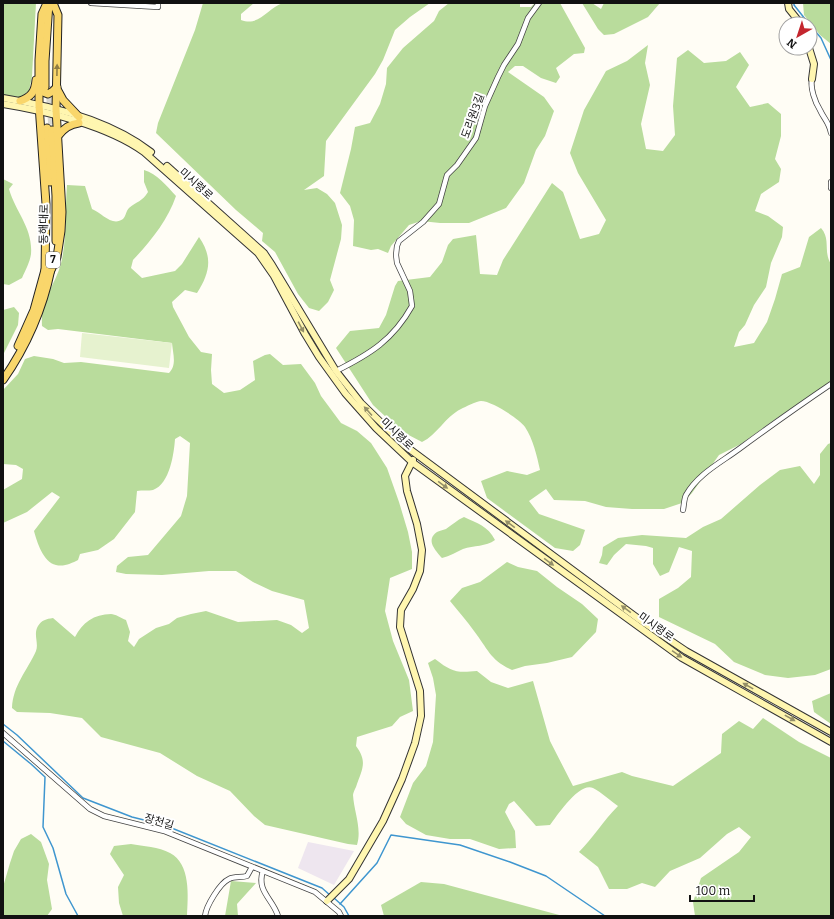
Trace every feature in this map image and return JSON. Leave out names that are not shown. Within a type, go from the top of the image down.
[{"type":"main road","points":[[20,101],[31,96],[34,90],[39,60],[42,14],[48,3]]},
{"type":"main road","points":[[48,3],[43,92],[48,94],[57,87]]},
{"type":"main road","points":[[53,3],[44,87],[40,108],[50,129],[58,136]]},
{"type":"main road","points":[[50,129],[57,113],[58,15],[53,3]]},
{"type":"main road","points":[[788,3],[789,8],[795,16]]},
{"type":"main road","points":[[812,56],[814,64],[812,79]]},
{"type":"main road","points":[[39,60],[44,87]]},
{"type":"main road","points":[[47,273],[57,257],[61,231],[62,212],[58,136],[68,126],[79,120],[63,100],[57,87]]},
{"type":"main road","name":"미시령로","points":[[3,98],[20,101],[79,120],[112,128],[139,142],[258,247],[272,265],[336,371],[374,416],[417,456],[640,620],[686,651],[831,732]]},
{"type":"main road","name":"미시령로","points":[[3,104],[40,108]]},
{"type":"main road","name":"미시령로","points":[[79,120],[120,138],[144,152],[258,253],[274,276],[319,357],[345,393],[376,428],[412,462],[682,658],[831,742]]},
{"type":"main road","name":"동해대로","points":[[3,380],[16,360],[29,334],[42,302],[50,244],[50,129]]},
{"type":"main road","name":"동해대로","points":[[3,373],[18,346],[34,310],[47,273]]},
{"type":"main road","points":[[328,900],[349,879],[383,822],[402,779],[415,743],[421,716],[420,691],[400,627],[401,610],[413,589],[420,571],[422,550],[417,524],[407,491],[406,476],[412,462],[417,456]]},
{"type":"street","points":[[91,3],[130,4],[158,7],[158,3]]},
{"type":"street","name":"도리원3길","points":[[336,371],[358,360],[380,346],[397,327],[412,306],[410,291],[397,263],[396,255],[399,241],[428,216],[439,204],[447,175],[457,165],[476,138],[485,106],[498,77],[518,44],[528,18],[539,3]]},
{"type":"street","points":[[812,79],[811,85],[820,110],[830,124],[831,133]]},
{"type":"street","points":[[831,182],[831,188]]},
{"type":"street","points":[[683,510],[686,496],[700,478],[709,470],[784,415],[831,384]]},
{"type":"street","name":"장천길","points":[[3,733],[90,810],[104,816],[164,831],[315,892],[328,900],[341,916]]},
{"type":"street","points":[[205,916],[212,898],[226,880],[234,877],[247,876],[252,867]]},
{"type":"street","points":[[263,871],[260,879],[263,888],[278,916]]},
{"type":"shaded area","points":[[308,842],[354,851],[334,885],[298,868]]},
{"type":"green space","points":[[3,3],[36,3],[32,76],[29,91],[19,98],[3,95]]},
{"type":"green space","points":[[203,3],[254,3],[241,14],[241,20],[253,21],[277,5],[283,3],[430,3],[395,30],[383,60],[375,74],[326,141],[324,176],[304,190],[317,188],[327,194],[335,203],[342,225],[341,239],[330,280],[334,290],[328,302],[319,311],[309,308],[298,294],[275,252],[262,241],[263,233],[236,210],[156,133],[158,123],[195,30]]},
{"type":"green space","points":[[449,3],[520,3],[520,7],[531,7],[535,3],[560,3],[585,48],[584,53],[574,54],[556,68],[560,77],[556,83],[541,78],[523,66],[515,66],[508,72],[544,97],[554,111],[545,136],[536,150],[524,183],[506,208],[469,223],[440,223],[421,221],[409,225],[391,246],[388,253],[378,249],[371,250],[353,246],[354,220],[350,206],[340,193],[355,127],[370,123],[380,104],[386,84],[387,68],[403,48],[434,21],[439,11]]},
{"type":"green space","points":[[582,3],[592,3],[601,9],[604,3],[660,3],[648,17],[614,34],[604,35],[598,29]]},
{"type":"green space","points":[[803,3],[831,3],[831,44],[818,32],[818,16],[804,15]]},
{"type":"green space","points":[[648,45],[645,63],[650,85],[641,124],[646,149],[663,151],[675,135],[673,106],[677,58],[688,50],[704,63],[726,61],[740,52],[749,65],[736,87],[750,107],[768,103],[781,114],[781,136],[775,159],[781,169],[779,182],[761,194],[755,211],[768,216],[783,227],[782,237],[771,263],[766,287],[754,305],[745,325],[739,332],[734,347],[754,343],[767,322],[782,274],[800,267],[809,237],[821,228],[826,237],[827,255],[831,264],[831,383],[777,418],[741,444],[719,455],[692,493],[682,503],[664,509],[606,507],[585,501],[554,500],[546,489],[529,501],[539,514],[585,530],[580,545],[573,551],[555,548],[487,498],[481,481],[507,471],[527,475],[540,470],[530,437],[522,424],[505,411],[492,404],[479,401],[455,412],[432,435],[422,442],[401,431],[373,405],[336,348],[350,331],[379,328],[386,315],[398,281],[430,277],[442,262],[448,245],[453,239],[476,235],[480,274],[497,275],[503,260],[552,183],[563,192],[580,239],[599,234],[606,220],[578,173],[570,153],[584,110],[606,71],[627,61]]},
{"type":"green space","points":[[144,170],[157,177],[176,196],[173,205],[163,222],[146,246],[133,260],[131,268],[142,278],[175,271],[182,264],[199,237],[208,258],[205,279],[197,293],[185,290],[172,302],[173,307],[189,337],[201,352],[212,354],[212,384],[224,393],[240,390],[255,380],[253,361],[265,355],[270,354],[283,365],[301,364],[315,383],[321,396],[341,423],[357,431],[371,443],[387,468],[399,502],[412,552],[412,569],[390,578],[385,611],[393,641],[409,680],[413,711],[400,717],[392,726],[357,737],[356,746],[362,757],[363,766],[353,795],[359,832],[357,845],[265,825],[254,816],[230,791],[197,776],[160,753],[101,737],[82,718],[50,713],[17,712],[12,708],[15,692],[37,648],[36,635],[38,626],[44,620],[53,618],[75,637],[89,620],[105,614],[111,614],[126,620],[130,632],[128,641],[134,647],[139,639],[156,628],[169,624],[177,618],[206,611],[238,622],[277,620],[291,625],[302,633],[309,628],[304,600],[272,591],[253,582],[236,571],[209,571],[162,575],[126,574],[116,572],[117,566],[128,557],[148,555],[181,516],[187,496],[190,443],[180,436],[175,439],[174,452],[170,468],[159,487],[153,490],[137,491],[135,512],[114,539],[98,550],[80,554],[78,560],[76,561],[62,565],[51,563],[44,556],[37,541],[34,531],[60,497],[52,492],[27,512],[3,523],[3,490],[22,479],[23,469],[16,465],[3,464],[3,390],[18,374],[25,359],[34,356],[53,359],[64,363],[81,362],[169,373],[173,366],[174,359],[172,343],[58,329],[48,330],[42,326],[42,316],[46,299],[60,268],[64,250],[67,185],[85,186],[92,209],[111,220],[119,221],[124,218],[129,208],[141,200],[148,192],[144,182]]},
{"type":"green space","points":[[3,179],[13,184],[9,189],[27,228],[31,245],[31,254],[22,278],[9,285],[3,284]]},
{"type":"green space","points":[[14,307],[19,313],[18,325],[3,355],[3,310]]},
{"type":"green space","points":[[82,333],[172,343],[169,368],[80,357]]},
{"type":"green space","points":[[831,443],[831,669],[815,675],[788,678],[765,675],[734,662],[715,644],[659,617],[659,599],[678,588],[691,577],[692,551],[679,547],[669,572],[660,576],[653,564],[653,548],[646,546],[626,544],[614,555],[607,565],[599,563],[603,547],[618,538],[642,535],[686,538],[703,527],[721,519],[760,485],[780,470],[800,466],[814,484],[820,475],[820,454],[828,444]]},
{"type":"green space","points":[[464,517],[486,528],[495,540],[488,544],[463,549],[442,558],[433,545],[432,538],[437,532],[446,529]]},
{"type":"green space","points":[[507,562],[518,567],[537,571],[582,604],[598,619],[596,632],[572,657],[512,670],[494,658],[450,601],[462,588],[480,582]]},
{"type":"green space","points":[[435,659],[454,671],[477,671],[491,682],[508,688],[533,681],[550,741],[573,786],[622,772],[632,776],[673,786],[721,753],[722,734],[739,721],[753,729],[763,718],[799,742],[831,758],[831,916],[695,916],[693,902],[701,878],[739,852],[751,837],[739,827],[727,834],[700,858],[670,871],[655,887],[642,883],[627,889],[609,889],[598,867],[579,852],[618,806],[593,788],[587,787],[575,795],[550,825],[536,826],[514,801],[509,804],[505,812],[515,831],[516,848],[499,849],[470,839],[450,839],[426,835],[406,824],[400,817],[413,783],[426,766],[433,742],[436,695],[433,678],[428,663]]},
{"type":"green space","points":[[831,693],[831,724],[814,712],[812,701]]},
{"type":"green space","points":[[31,834],[41,842],[49,864],[47,880],[52,909],[47,916],[3,916],[3,887],[14,851],[21,839]]},
{"type":"green space","points":[[131,844],[161,849],[177,858],[182,865],[187,881],[187,916],[123,916],[119,903],[118,887],[124,875],[110,854],[114,846]]},
{"type":"green space","points":[[231,881],[256,883],[237,904],[238,916],[225,916]]},
{"type":"green space","points":[[421,882],[444,884],[563,916],[384,916],[381,905]]},
{"type":"waterway","points":[[794,3],[803,16]]},
{"type":"waterway","points":[[818,34],[831,60]]},
{"type":"waterway","points":[[3,724],[17,735],[83,798],[132,817],[164,825],[322,888],[331,896]]},
{"type":"waterway","points":[[3,741],[45,777],[43,827],[53,848],[66,894],[78,916]]},
{"type":"waterway","points":[[340,904],[377,863],[391,835],[460,845],[510,862],[546,876],[605,916]]},
{"type":"waterway","points":[[334,898],[344,907],[349,916]]},
{"type":"tunnel","points":[[49,86],[52,130]]}]
